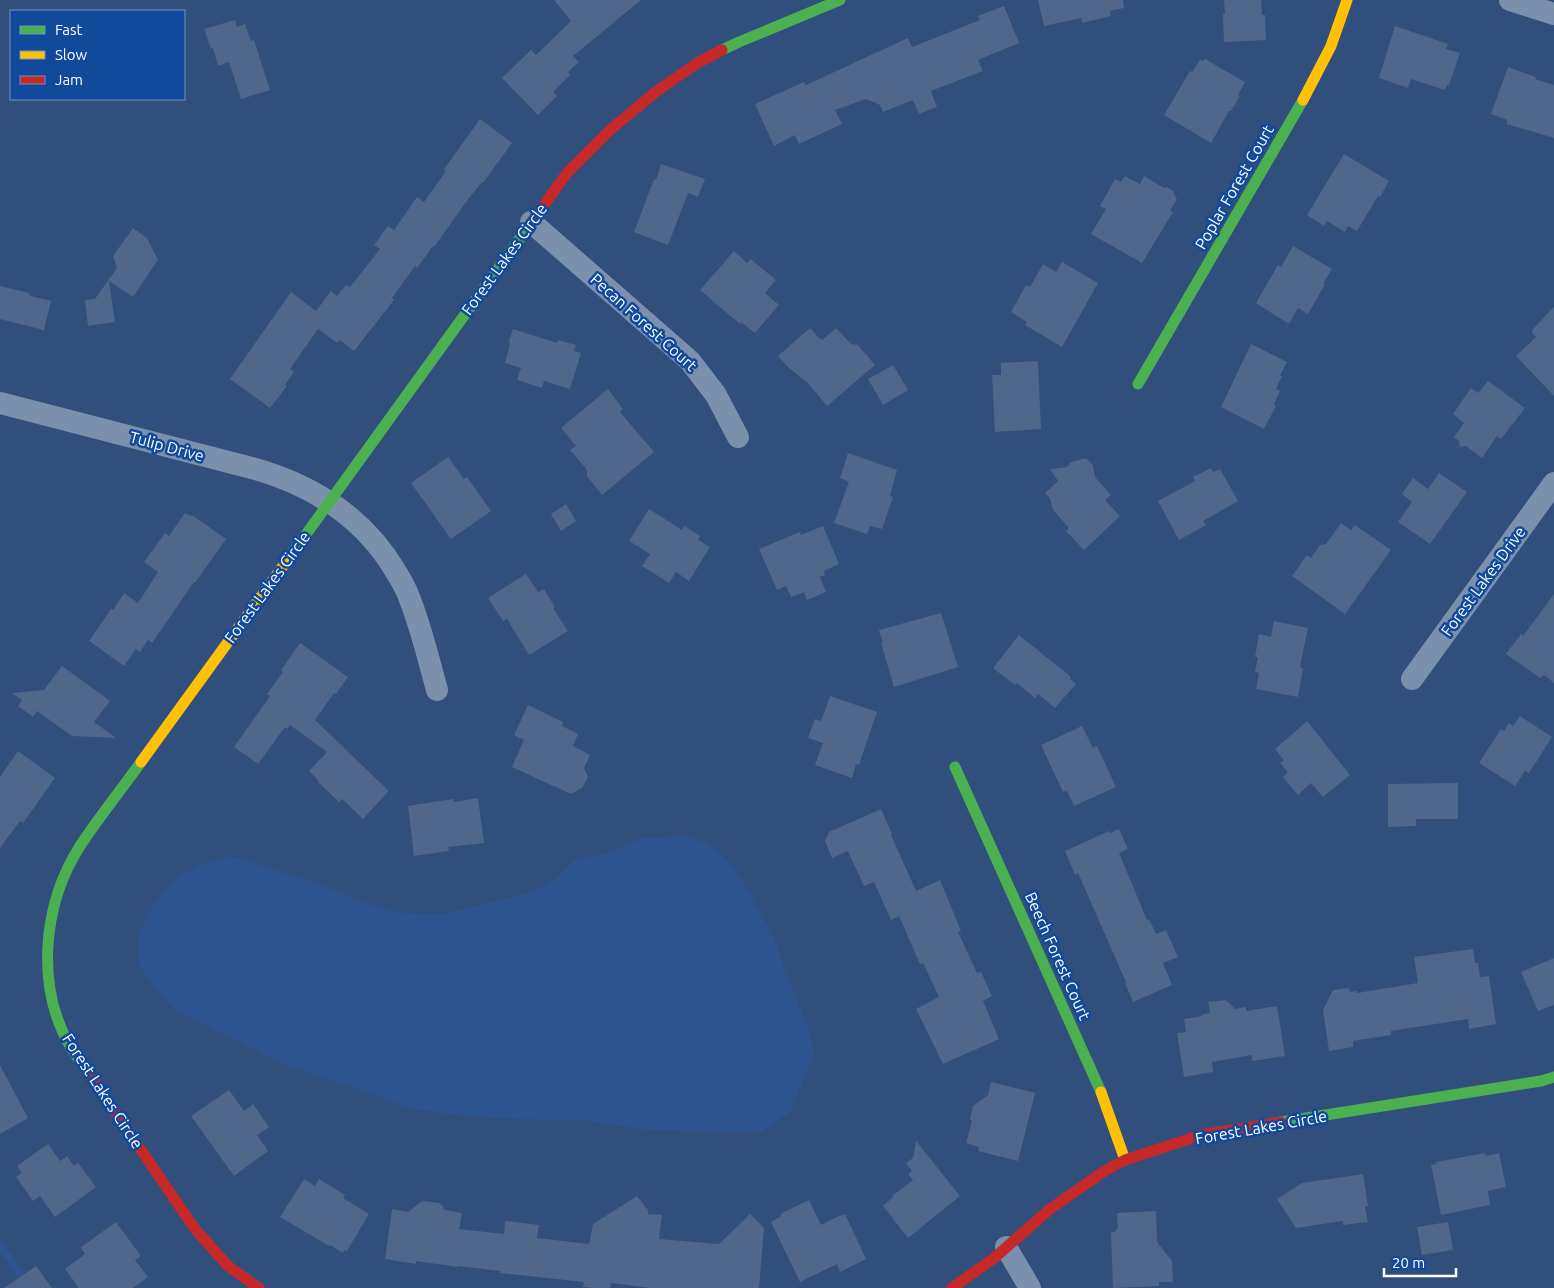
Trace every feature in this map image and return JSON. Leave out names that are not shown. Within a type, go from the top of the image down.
[{"type":"street","name":"Forest Lakes Circle","points":[[259,1288],[228,1266],[195,1229],[70,1046],[59,1022],[48,984],[47,944],[50,918],[55,899],[67,869],[80,846],[567,174],[610,129],[656,91],[699,62],[739,42],[840,0]]},
{"type":"street","name":"Poplar Forest Court","points":[[1138,384],[1300,105],[1331,46],[1348,0]]},
{"type":"street","points":[[1510,0],[1554,14]]},
{"type":"street","name":"Pecan Forest Court","points":[[531,222],[690,361],[716,395],[738,437]]},
{"type":"street","name":"Tulip Drive","points":[[0,403],[259,470],[282,477],[329,501],[372,537],[389,560],[407,590],[438,690]]},
{"type":"street","name":"Forest Lakes Drive","points":[[1412,678],[1554,483]]},
{"type":"street","name":"Beech Forest Court","points":[[955,767],[1100,1089],[1125,1160]]},
{"type":"street","name":"Forest Lakes Circle","points":[[952,1288],[993,1259],[1050,1209],[1106,1170],[1125,1160],[1201,1135],[1554,1077]]},
{"type":"street","points":[[1006,1247],[1030,1288]]},
{"type":"water","points":[[689,836],[709,845],[729,862],[749,890],[775,940],[786,974],[810,1031],[814,1055],[790,1112],[760,1132],[638,1129],[591,1121],[491,1118],[409,1108],[291,1067],[175,1010],[154,987],[139,965],[138,937],[152,906],[175,879],[202,864],[231,856],[325,886],[361,902],[403,913],[443,914],[532,892],[557,878],[573,860],[612,852],[642,838]]},
{"type":"building","points":[[554,0],[641,0],[573,56],[579,62],[568,72],[570,75],[553,92],[557,96],[538,115],[502,78],[531,50],[536,55],[571,21]]},
{"type":"building","points":[[1038,0],[1123,0],[1124,8],[1110,11],[1111,16],[1082,23],[1081,18],[1044,26]]},
{"type":"building","points":[[1224,0],[1261,0],[1262,15],[1265,15],[1266,40],[1224,42]]},
{"type":"building","points":[[1004,6],[1019,43],[978,60],[983,71],[931,91],[937,107],[919,114],[913,100],[883,112],[880,105],[866,99],[835,110],[842,124],[799,144],[795,135],[774,146],[755,104],[804,82],[806,85],[908,38],[912,47],[980,20],[978,16]]},
{"type":"building","points":[[235,20],[237,27],[245,24],[251,41],[254,40],[270,90],[241,99],[229,62],[218,66],[213,48],[211,49],[204,29]]},
{"type":"building","points":[[1395,26],[1448,44],[1446,49],[1460,53],[1449,85],[1447,85],[1445,90],[1411,79],[1408,88],[1379,78]]},
{"type":"building","points":[[1205,59],[1245,82],[1238,95],[1240,96],[1211,143],[1164,115],[1190,71],[1192,72],[1200,60],[1203,61]]},
{"type":"building","points":[[1508,67],[1554,85],[1554,138],[1507,124],[1507,120],[1491,114]]},
{"type":"building","points":[[480,119],[512,143],[434,247],[417,268],[415,266],[392,298],[394,300],[354,351],[340,340],[337,343],[318,329],[290,369],[294,372],[285,385],[287,386],[270,408],[230,379],[291,292],[316,311],[331,291],[337,296],[346,285],[350,287],[380,249],[374,245],[388,226],[394,230],[417,197],[424,202],[446,171],[444,169]]},
{"type":"building","points":[[1344,154],[1389,181],[1357,231],[1348,226],[1345,232],[1327,221],[1324,226],[1307,215]]},
{"type":"building","points":[[661,164],[705,179],[698,197],[688,193],[668,245],[634,232]]},
{"type":"building","points":[[1125,176],[1140,184],[1144,176],[1173,191],[1177,200],[1170,210],[1173,212],[1142,263],[1091,234],[1106,209],[1100,206],[1115,179],[1121,182]]},
{"type":"building","points":[[133,228],[147,238],[158,260],[133,297],[109,281],[115,322],[88,326],[85,300],[95,299],[117,268],[113,256]]},
{"type":"building","points":[[1293,246],[1332,269],[1308,314],[1298,308],[1289,324],[1256,303],[1278,265],[1281,267]]},
{"type":"building","points":[[734,251],[747,263],[751,259],[776,280],[765,293],[779,305],[755,333],[741,322],[740,324],[700,290]]},
{"type":"building","points":[[1062,262],[1098,283],[1062,347],[1025,325],[1027,322],[1011,312],[1026,285],[1030,287],[1043,264],[1056,272]]},
{"type":"building","points":[[0,286],[51,301],[44,330],[0,319]]},
{"type":"building","points":[[1554,307],[1554,396],[1516,356],[1536,337],[1532,330]]},
{"type":"building","points":[[810,328],[822,340],[836,328],[851,344],[858,345],[875,365],[827,406],[808,383],[789,368],[778,356]]},
{"type":"building","points":[[513,329],[557,343],[558,340],[576,345],[574,351],[581,353],[570,389],[544,381],[542,388],[517,380],[521,368],[505,363]]},
{"type":"building","points":[[1251,344],[1287,362],[1280,375],[1282,376],[1276,389],[1280,391],[1274,404],[1276,406],[1264,429],[1221,407]]},
{"type":"building","points":[[1038,361],[1041,429],[995,432],[992,375],[1001,375],[1001,363]]},
{"type":"building","points":[[893,365],[908,390],[883,405],[868,379]]},
{"type":"building","points":[[1488,381],[1525,408],[1501,439],[1497,436],[1482,458],[1466,446],[1460,447],[1459,441],[1454,437],[1464,423],[1453,414],[1471,388],[1478,393]]},
{"type":"building","points":[[608,389],[623,409],[620,412],[654,452],[602,495],[587,476],[587,470],[570,450],[576,446],[561,428]]},
{"type":"building","points":[[848,453],[897,470],[890,496],[893,497],[882,529],[870,526],[867,534],[834,523],[849,482],[840,478]]},
{"type":"building","points":[[448,457],[464,479],[467,477],[491,511],[451,539],[411,483]]},
{"type":"building","points":[[1086,458],[1093,465],[1095,477],[1111,495],[1105,500],[1120,516],[1084,550],[1066,531],[1069,528],[1053,510],[1050,498],[1045,493],[1058,481],[1050,469],[1067,467],[1071,462]]},
{"type":"building","points":[[1211,468],[1213,472],[1220,469],[1238,501],[1203,521],[1206,525],[1179,540],[1158,501],[1195,481],[1193,477]]},
{"type":"building","points":[[1439,473],[1467,492],[1430,544],[1398,522],[1412,502],[1402,494],[1413,478],[1428,489]]},
{"type":"building","points":[[566,504],[576,521],[561,531],[551,514]]},
{"type":"building","points":[[649,509],[682,530],[684,526],[700,536],[698,540],[710,547],[689,581],[676,572],[669,583],[642,566],[650,554],[629,541]]},
{"type":"building","points":[[185,513],[192,515],[226,539],[152,643],[148,640],[140,652],[136,649],[124,666],[89,641],[124,593],[138,603],[158,572],[144,562],[165,533],[169,536]]},
{"type":"building","points":[[1341,523],[1351,530],[1355,525],[1391,550],[1345,614],[1292,576],[1307,555],[1311,558],[1320,545],[1326,544]]},
{"type":"building","points":[[823,526],[839,564],[824,571],[825,575],[820,577],[826,592],[807,600],[804,592],[791,597],[786,586],[777,590],[759,549],[800,532],[801,535]]},
{"type":"building","points":[[526,574],[538,592],[544,589],[555,607],[553,608],[568,631],[529,655],[507,619],[503,621],[488,598]]},
{"type":"building","points":[[1554,594],[1554,683],[1544,675],[1540,678],[1506,654],[1521,634],[1523,636]]},
{"type":"building","points":[[941,613],[958,667],[894,687],[879,630]]},
{"type":"building","points":[[1274,621],[1308,628],[1300,667],[1303,668],[1298,697],[1256,689],[1259,673],[1255,672],[1258,657],[1255,657],[1259,634],[1271,637]]},
{"type":"building","points":[[1019,635],[1071,677],[1070,679],[1076,684],[1055,708],[1038,694],[1035,698],[1017,683],[1015,685],[993,668]]},
{"type":"building","points":[[300,643],[348,677],[315,720],[389,791],[363,819],[342,799],[339,802],[309,771],[327,752],[290,725],[287,729],[285,727],[258,764],[234,747],[270,696],[267,694]]},
{"type":"building","points":[[62,666],[110,701],[94,722],[116,738],[72,736],[37,711],[33,717],[18,706],[22,700],[12,693],[44,690]]},
{"type":"building","points":[[830,696],[877,712],[859,765],[856,764],[852,778],[815,765],[823,743],[808,738],[815,719],[821,721]]},
{"type":"building","points":[[528,705],[563,722],[562,726],[578,734],[573,746],[590,755],[584,768],[588,777],[582,788],[571,794],[512,767],[524,740],[514,735]]},
{"type":"building","points":[[1520,716],[1552,737],[1529,773],[1525,771],[1515,786],[1479,763],[1501,729],[1504,731],[1509,723],[1513,726]]},
{"type":"building","points":[[1307,721],[1350,775],[1323,797],[1311,783],[1298,795],[1283,777],[1288,772],[1280,763],[1284,760],[1275,749]]},
{"type":"building","points":[[1082,726],[1093,748],[1097,746],[1116,787],[1074,806],[1067,791],[1063,792],[1041,745]]},
{"type":"building","points":[[18,751],[55,778],[23,823],[20,821],[0,848],[0,777]]},
{"type":"building","points":[[1458,783],[1458,819],[1416,819],[1416,826],[1388,827],[1388,784]]},
{"type":"building","points":[[478,798],[484,843],[448,847],[449,851],[414,856],[408,806],[453,799],[454,802]]},
{"type":"building","points":[[881,809],[916,891],[940,880],[961,931],[958,932],[977,973],[981,972],[992,996],[983,1001],[999,1039],[943,1064],[916,1009],[939,997],[923,963],[920,964],[899,916],[891,920],[874,882],[864,886],[848,851],[832,858],[825,841],[829,832]]},
{"type":"building","points":[[1119,829],[1128,849],[1119,853],[1147,920],[1149,919],[1156,934],[1166,930],[1178,957],[1163,963],[1172,985],[1133,1002],[1078,873],[1075,875],[1065,851],[1109,831],[1110,833]]},
{"type":"building","points":[[1473,949],[1480,977],[1489,976],[1496,1024],[1469,1029],[1468,1019],[1391,1031],[1391,1035],[1353,1041],[1353,1047],[1329,1051],[1323,1010],[1333,990],[1349,988],[1350,992],[1357,991],[1357,993],[1418,983],[1414,957]]},
{"type":"building","points":[[1554,958],[1554,1005],[1538,1011],[1521,972]]},
{"type":"building","points":[[1226,1000],[1235,1009],[1246,1007],[1246,1011],[1277,1006],[1285,1056],[1252,1061],[1252,1055],[1212,1062],[1213,1072],[1184,1077],[1177,1033],[1186,1032],[1184,1019],[1210,1013],[1208,1002]]},
{"type":"building","points":[[0,1065],[28,1118],[0,1134]]},
{"type":"building","points":[[991,1082],[1035,1093],[1018,1161],[978,1151],[979,1147],[966,1143],[972,1121],[970,1119],[973,1106],[988,1095]]},
{"type":"building","points":[[229,1090],[244,1111],[253,1104],[269,1127],[257,1135],[268,1151],[234,1176],[191,1116]]},
{"type":"building","points":[[916,1141],[960,1196],[908,1238],[883,1206],[892,1196],[913,1180],[908,1174],[912,1171],[906,1163],[913,1158]]},
{"type":"building","points":[[48,1144],[60,1161],[67,1156],[74,1166],[78,1163],[96,1187],[55,1217],[40,1196],[33,1201],[16,1177],[22,1173],[17,1166]]},
{"type":"building","points":[[1485,1153],[1485,1156],[1499,1153],[1506,1187],[1488,1191],[1490,1205],[1441,1215],[1431,1165],[1436,1164],[1436,1162]]},
{"type":"building","points":[[1363,1174],[1368,1206],[1365,1206],[1368,1222],[1343,1225],[1343,1221],[1296,1228],[1277,1199],[1302,1183]]},
{"type":"building","points":[[304,1179],[315,1186],[319,1179],[345,1195],[343,1198],[369,1214],[347,1251],[344,1250],[343,1253],[329,1246],[280,1217]]},
{"type":"building","points":[[637,1196],[648,1210],[648,1214],[662,1215],[659,1239],[719,1244],[750,1214],[764,1228],[759,1288],[650,1288],[611,1283],[610,1288],[593,1288],[583,1287],[584,1282],[416,1261],[416,1264],[385,1259],[392,1209],[408,1212],[422,1201],[440,1203],[445,1210],[462,1213],[459,1229],[504,1234],[505,1221],[539,1225],[537,1238],[589,1244],[593,1224]]},
{"type":"building","points":[[809,1200],[821,1225],[845,1214],[866,1259],[840,1272],[837,1264],[800,1282],[771,1222],[780,1217],[782,1213]]},
{"type":"building","points":[[1156,1211],[1157,1242],[1172,1261],[1173,1282],[1159,1282],[1159,1286],[1113,1288],[1111,1232],[1116,1232],[1116,1229],[1118,1229],[1117,1213]]},
{"type":"building","points":[[116,1222],[141,1256],[135,1260],[148,1277],[133,1288],[79,1288],[65,1269],[85,1254],[81,1247]]},
{"type":"building","points":[[1448,1222],[1453,1250],[1422,1255],[1417,1227]]},
{"type":"building","points":[[36,1266],[52,1288],[4,1288]]},
{"type":"waterway","points":[[0,1246],[32,1288]]},
{"type":"traffic: fast","points":[[722,50],[840,0]]},
{"type":"traffic: fast","points":[[1138,384],[1303,100]]},
{"type":"traffic: fast","points":[[286,562],[531,223]]},
{"type":"traffic: fast","points":[[87,1071],[70,1046],[59,1022],[52,997],[48,971],[51,919],[58,893],[80,846],[141,762]]},
{"type":"traffic: fast","points":[[955,767],[1101,1092]]},
{"type":"traffic: fast","points":[[1281,1122],[1541,1081],[1554,1077]]},
{"type":"traffic: slow","points":[[1303,100],[1331,46],[1347,0]]},
{"type":"traffic: slow","points":[[141,762],[286,562]]},
{"type":"traffic: slow","points":[[1101,1092],[1125,1160]]},
{"type":"traffic: jam","points":[[531,223],[567,173],[611,129],[657,91],[699,62],[722,50]]},
{"type":"traffic: jam","points":[[87,1071],[195,1229],[228,1266],[259,1288]]},
{"type":"traffic: jam","points":[[952,1288],[993,1259],[1050,1209],[1106,1170],[1125,1160],[1201,1135],[1281,1122]]}]
